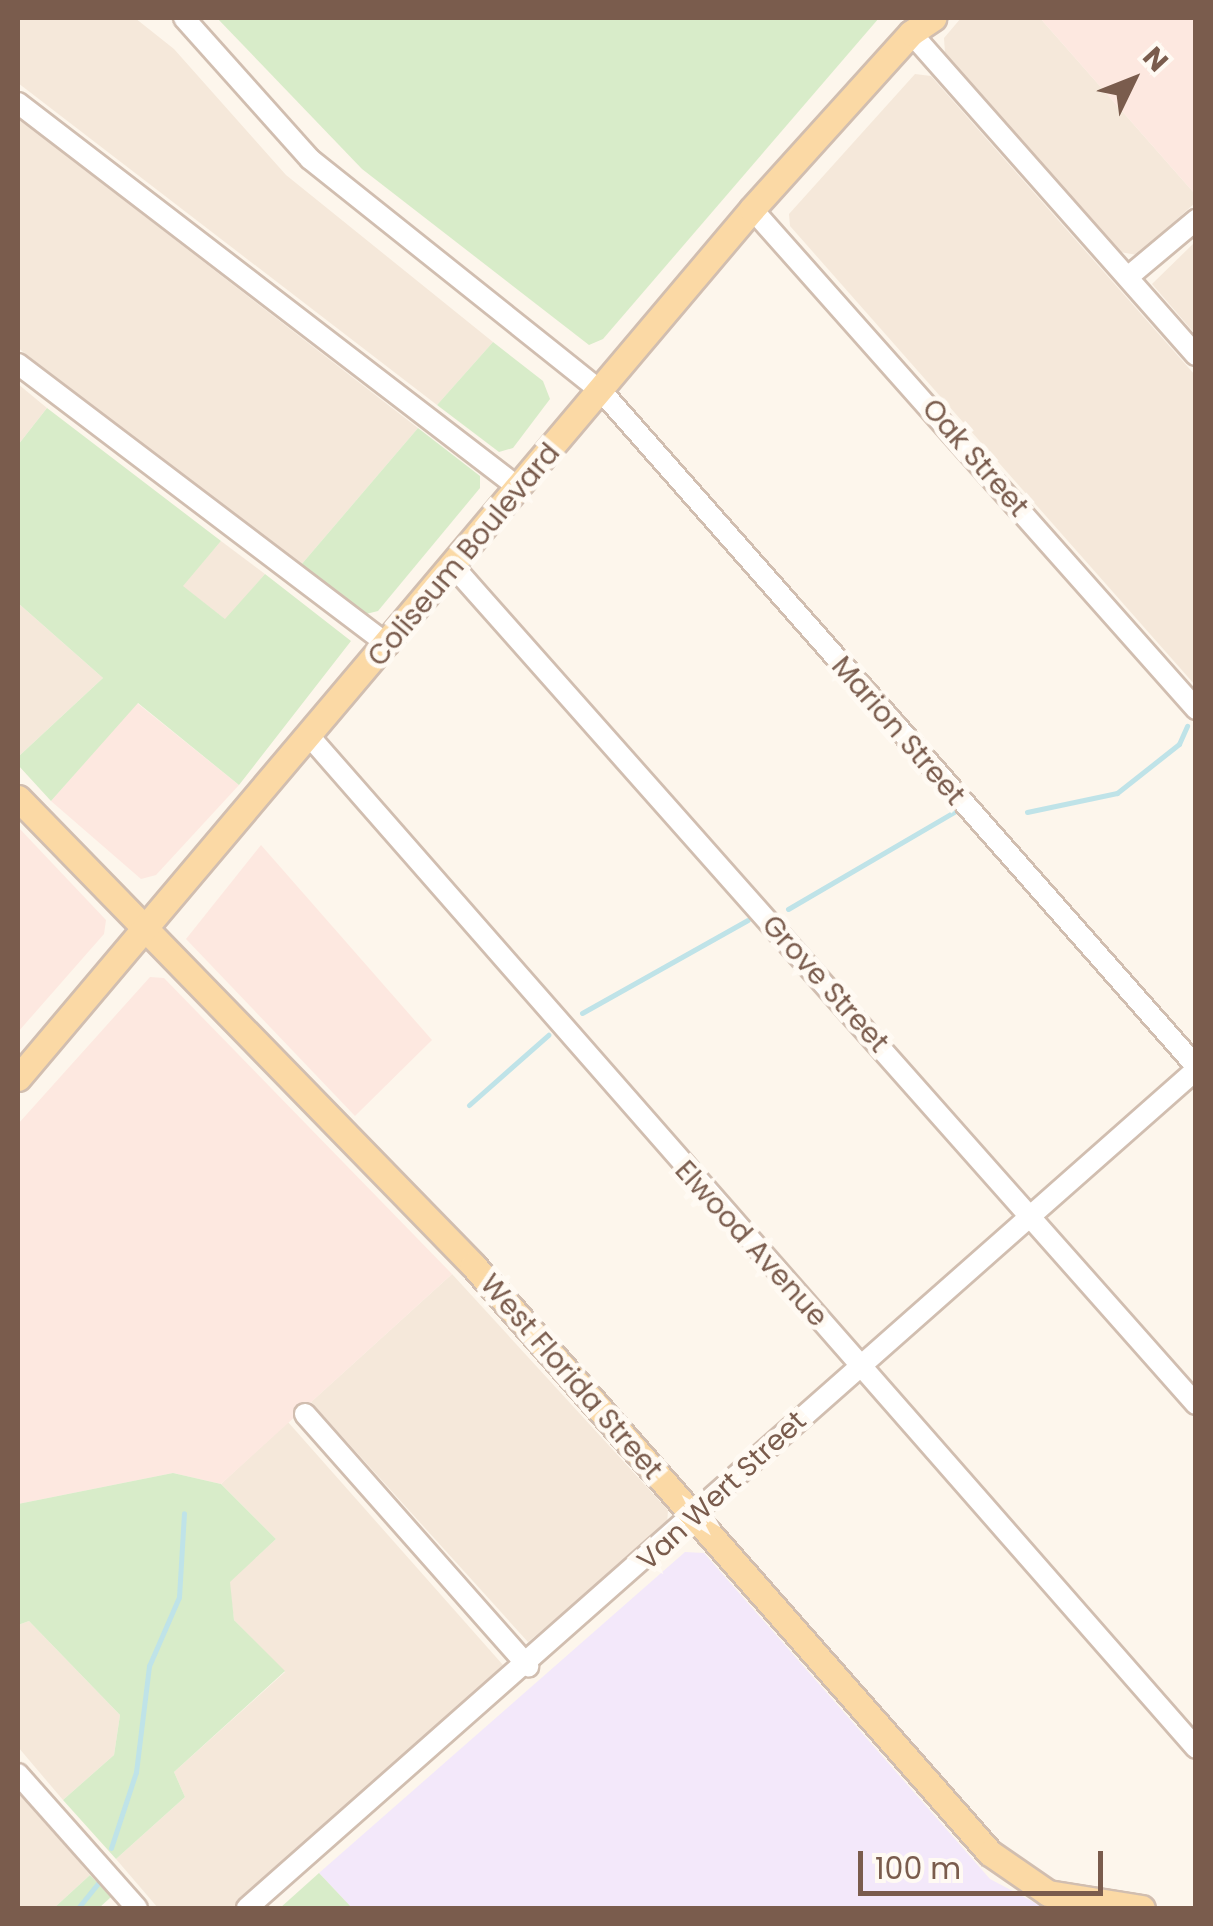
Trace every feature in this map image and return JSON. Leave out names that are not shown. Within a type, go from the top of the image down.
[{"type":"main road","name":"Coliseum Boulevard","points":[[18,1078],[602,394],[752,209],[914,25],[933,18]]},
{"type":"main road","name":"West Florida Street","points":[[18,798],[473,1265],[1001,1864],[1048,1893],[1142,1908]]},
{"type":"street","name":"Marion Street","points":[[184,18],[310,159],[602,394],[1196,1068]]},
{"type":"street","points":[[914,25],[1196,356]]},
{"type":"street","points":[[18,103],[520,488]]},
{"type":"street","name":"Oak Street","points":[[752,209],[1196,709]]},
{"type":"street","points":[[1128,277],[1196,220]]},
{"type":"street","points":[[18,364],[388,645]]},
{"type":"street","name":"Grove Street","points":[[453,566],[1196,1404]]},
{"type":"street","name":"Elwood Avenue","points":[[310,737],[1196,1748]]},
{"type":"street","name":"Van Wert Street","points":[[246,1908],[696,1518],[860,1366],[1034,1217],[1196,1068]]},
{"type":"street","points":[[305,1414],[528,1666]]},
{"type":"street","points":[[18,1774],[137,1908]]},
{"type":"shaded area","points":[[18,18],[135,18],[174,49],[286,175],[493,342],[437,405],[18,83]]},
{"type":"shaded area","points":[[961,18],[1040,18],[1195,194],[1195,203],[1137,255],[1120,252],[945,53],[944,38]]},
{"type":"shaded area","points":[[1040,18],[1195,18],[1195,194]]},
{"type":"shaded area","points":[[915,74],[931,76],[1195,375],[1195,685],[790,226],[789,214]]},
{"type":"shaded area","points":[[18,118],[418,428],[301,565],[18,348]]},
{"type":"shaded area","points":[[1195,242],[1195,334],[1152,284]]},
{"type":"shaded area","points":[[18,384],[47,408],[18,445]]},
{"type":"shaded area","points":[[221,541],[265,574],[226,620],[182,586]]},
{"type":"shaded area","points":[[18,603],[103,678],[18,757]]},
{"type":"shaded area","points":[[137,703],[239,785],[156,875],[141,879],[51,801]]},
{"type":"shaded area","points":[[18,827],[106,920],[104,934],[18,1032]]},
{"type":"shaded area","points":[[261,845],[432,1040],[355,1116],[186,939]]},
{"type":"shaded area","points":[[150,977],[164,978],[452,1274],[221,1484],[173,1473],[18,1504],[18,1124]]},
{"type":"shaded area","points":[[452,1274],[668,1510],[667,1526],[528,1642],[311,1402]]},
{"type":"shaded area","points":[[288,1422],[503,1665],[233,1908],[158,1908],[116,1859],[185,1797],[174,1772],[285,1672],[234,1620],[229,1582],[276,1539],[221,1484]]},
{"type":"shaded area","points":[[685,1552],[704,1553],[990,1879],[1045,1908],[352,1908],[319,1873]]},
{"type":"shaded area","points":[[29,1621],[120,1715],[114,1755],[63,1800],[18,1747],[18,1625]]},
{"type":"shaded area","points":[[18,1789],[90,1875],[54,1908],[18,1908]]},
{"type":"green space","points":[[217,18],[879,18],[603,339],[589,345],[362,169]]},
{"type":"green space","points":[[493,342],[543,381],[550,399],[513,448],[499,452],[437,405]]},
{"type":"green space","points":[[47,408],[221,541],[183,586],[225,619],[265,574],[351,641],[239,785],[138,703],[51,801],[18,765],[18,757],[103,678],[18,603],[18,445]]},
{"type":"green space","points":[[418,428],[480,476],[480,488],[378,611],[366,614],[301,565]]},
{"type":"green space","points":[[173,1473],[221,1484],[276,1539],[230,1582],[234,1620],[285,1671],[174,1772],[185,1797],[116,1859],[63,1800],[114,1755],[120,1715],[29,1621],[18,1625],[18,1504]]},
{"type":"green space","points":[[319,1873],[352,1908],[280,1908]]},
{"type":"green space","points":[[90,1875],[111,1897],[99,1908],[54,1908]]},
{"type":"waterway","points":[[1027,812],[1117,793],[1179,744],[1187,726]]},
{"type":"waterway","points":[[788,909],[956,811]]},
{"type":"waterway","points":[[582,1013],[748,920]]},
{"type":"waterway","points":[[469,1105],[548,1035]]},
{"type":"waterway","points":[[111,1848],[136,1772],[149,1666],[179,1597],[184,1513]]},
{"type":"waterway","points":[[78,1908],[98,1883]]}]
